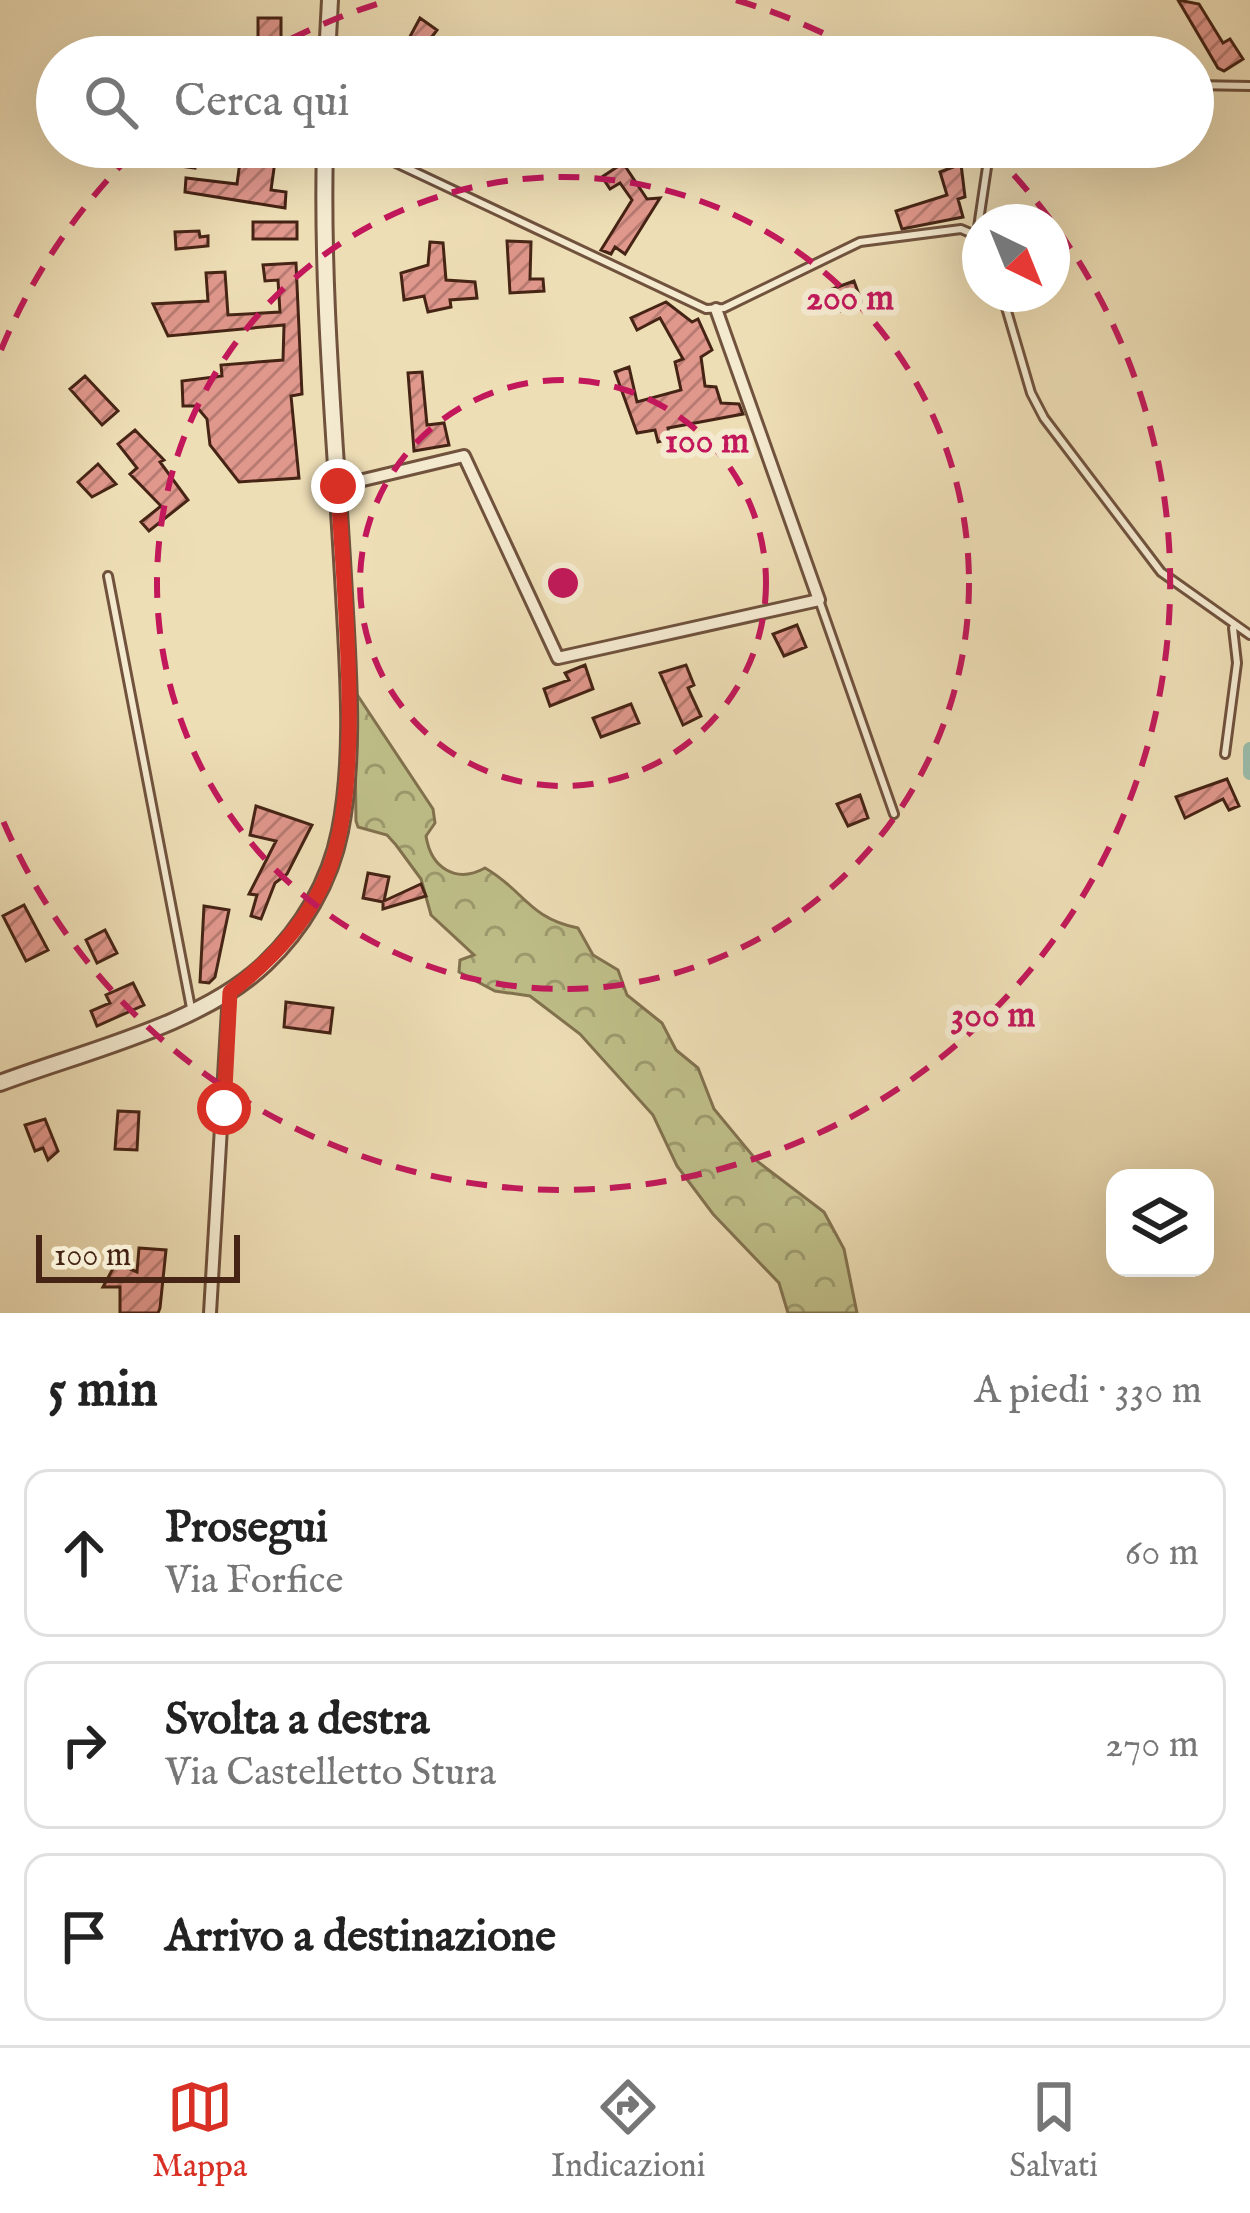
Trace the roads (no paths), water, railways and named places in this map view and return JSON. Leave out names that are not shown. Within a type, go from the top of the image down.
[{"type":"street","points":[[328,36],[330,0]]},
{"type":"street","points":[[0,1083],[192,1011],[230,992],[264,965],[319,892],[340,830],[346,695],[324,266],[325,168]]},
{"type":"street","points":[[338,486],[464,456],[558,658],[819,600],[716,309]]},
{"type":"street","points":[[210,1313],[230,992]]},
{"type":"lane","points":[[1214,85],[1250,86]]},
{"type":"lane","points":[[408,168],[716,309],[860,242],[962,229]]},
{"type":"lane","points":[[983,204],[987,168]]},
{"type":"lane","points":[[1007,312],[1031,393],[1045,418],[1161,572],[1233,628],[1250,635]]},
{"type":"lane","points":[[108,576],[192,1011]]},
{"type":"lane","points":[[819,600],[894,814]]},
{"type":"lane","points":[[1225,754],[1238,663],[1233,628]]},
{"type":"waterway","points":[[1250,749],[1250,773]]}]
